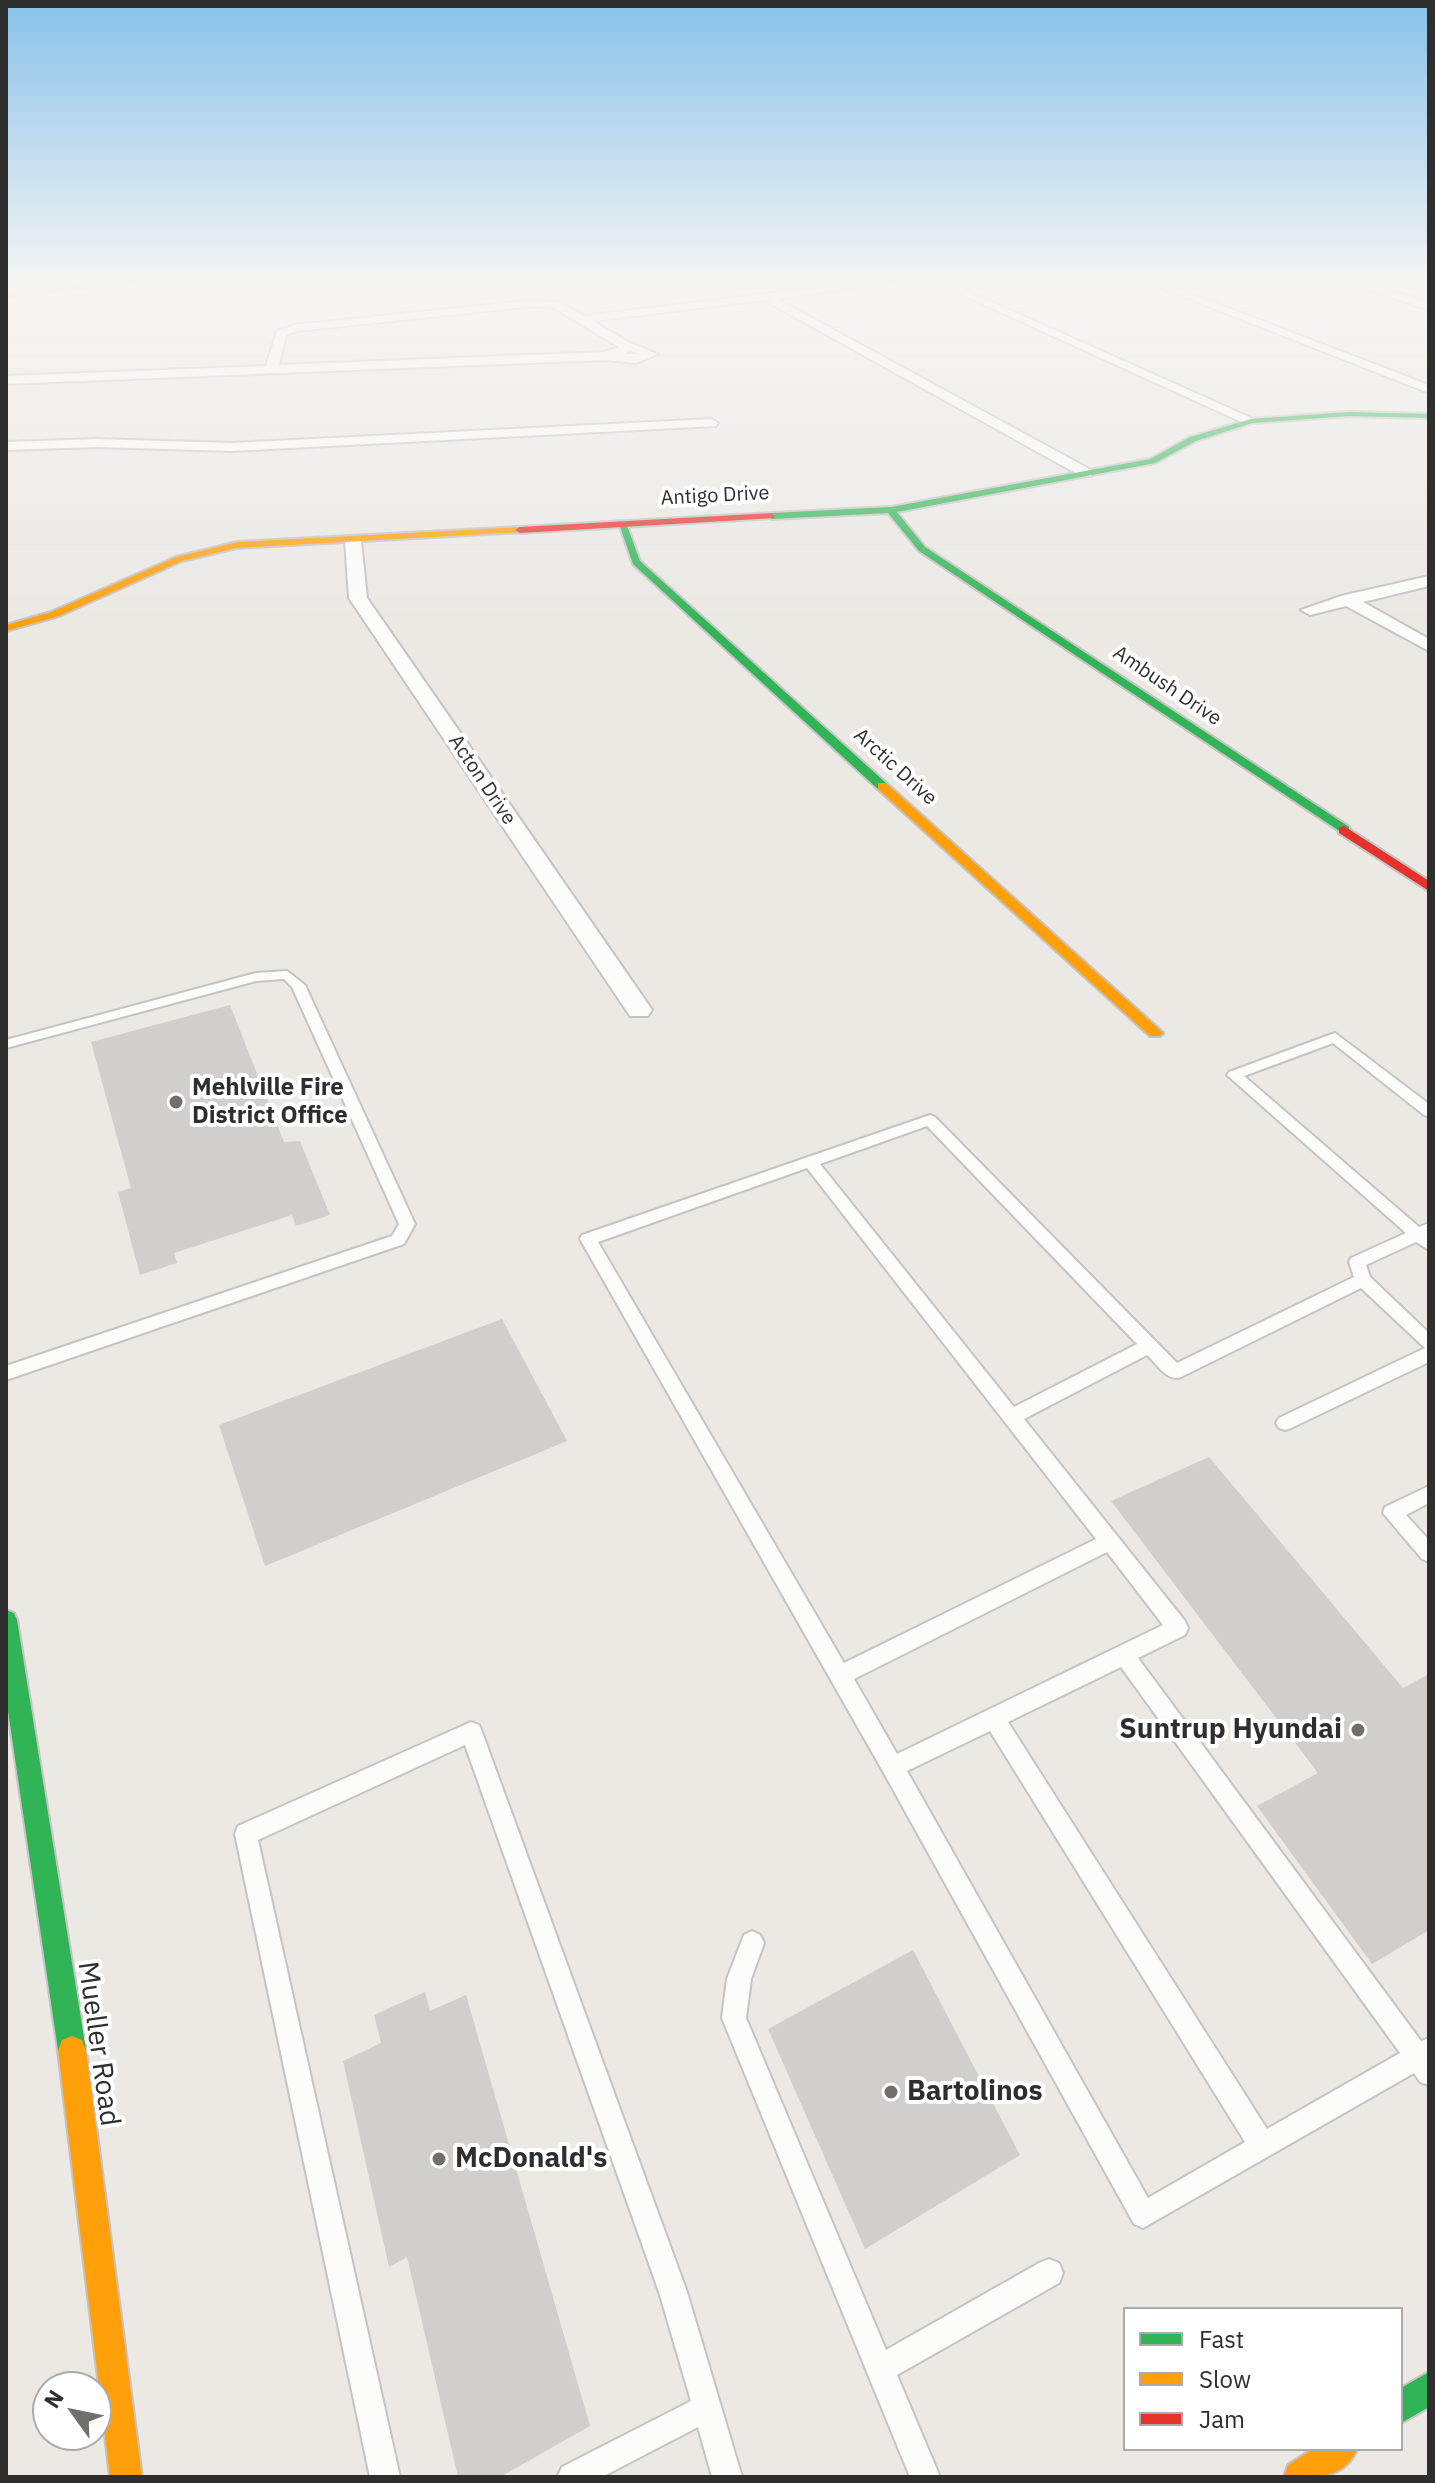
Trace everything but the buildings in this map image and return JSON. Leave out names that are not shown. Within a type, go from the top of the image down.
[{"type":"street","points":[[948,397],[1086,473]]},
{"type":"street","points":[[1197,397],[1251,421]]},
{"type":"street","name":"Antigo Drive","points":[[6,628],[55,614],[194,555],[237,545],[891,510],[1152,461],[1193,439],[1251,421],[1349,414],[1429,416]]},
{"type":"street","points":[[6,446],[73,443],[232,447],[711,423]]},
{"type":"street","name":"Ambush Drive","points":[[891,510],[922,549],[1429,887]]},
{"type":"street","name":"Arctic Drive","points":[[621,523],[636,562],[1155,1033]]},
{"type":"street","name":"Acton Drive","points":[[353,541],[358,598],[639,1010]]},
{"type":"street","points":[[1310,610],[1429,581]]},
{"type":"street","points":[[1347,600],[1429,646]]},
{"type":"street","name":"Mueller Road","points":[[6,1620],[72,2053],[126,2477]]},
{"type":"street","points":[[1403,2406],[1429,2388]]},
{"type":"street","points":[[1300,2477],[1338,2451]]},
{"type":"lane","points":[[6,1044],[256,977],[287,975],[298,985],[407,1224],[398,1240],[6,1373]]},
{"type":"lane","points":[[1429,1112],[1335,1037],[1234,1075],[1425,1236],[1357,1262],[1363,1280],[1429,1343]]},
{"type":"lane","points":[[1124,1655],[1425,2060],[1263,2146],[1143,2215],[893,1767],[588,1239],[930,1120],[1175,1372],[1363,1280]]},
{"type":"lane","points":[[811,1163],[1178,1628],[893,1767]]},
{"type":"lane","points":[[1012,1417],[1149,1346]]},
{"type":"lane","points":[[1285,1423],[1429,1354]]},
{"type":"lane","points":[[1429,1494],[1392,1513],[1429,1553]]},
{"type":"lane","points":[[839,1676],[1110,1541]]},
{"type":"lane","points":[[994,1719],[1263,2146]]},
{"type":"lane","points":[[385,2477],[246,1834],[471,1732],[673,2292],[727,2477]]},
{"type":"lane","points":[[752,1943],[739,1979],[734,2018],[925,2477]]},
{"type":"lane","points":[[881,2369],[1049,2273]]},
{"type":"lane","points":[[572,2477],[708,2407]]},
{"type":"traffic: fast","points":[[772,516],[891,510],[1152,461],[1193,439],[1251,421],[1349,414],[1429,416]]},
{"type":"traffic: fast","points":[[891,510],[922,549],[1344,830]]},
{"type":"traffic: fast","points":[[621,523],[636,562],[882,786]]},
{"type":"traffic: fast","points":[[6,1620],[72,2050]]},
{"type":"traffic: fast","points":[[1403,2406],[1429,2388]]},
{"type":"traffic: slow","points":[[6,628],[55,614],[179,559],[237,545],[520,530]]},
{"type":"traffic: slow","points":[[882,786],[1155,1033]]},
{"type":"traffic: slow","points":[[72,2050],[126,2477]]},
{"type":"traffic: slow","points":[[1300,2477],[1338,2451]]},
{"type":"traffic: jam","points":[[520,530],[772,516]]},
{"type":"traffic: jam","points":[[1344,830],[1429,887]]},
{"type":"place","name":"Mehlville Fire District Office","points":[[176,1102]]},
{"type":"place","name":"Suntrup Hyundai","points":[[1358,1730]]},
{"type":"place","name":"Bartolinos","points":[[891,2092]]},
{"type":"place","name":"McDonald's","points":[[439,2159]]}]
